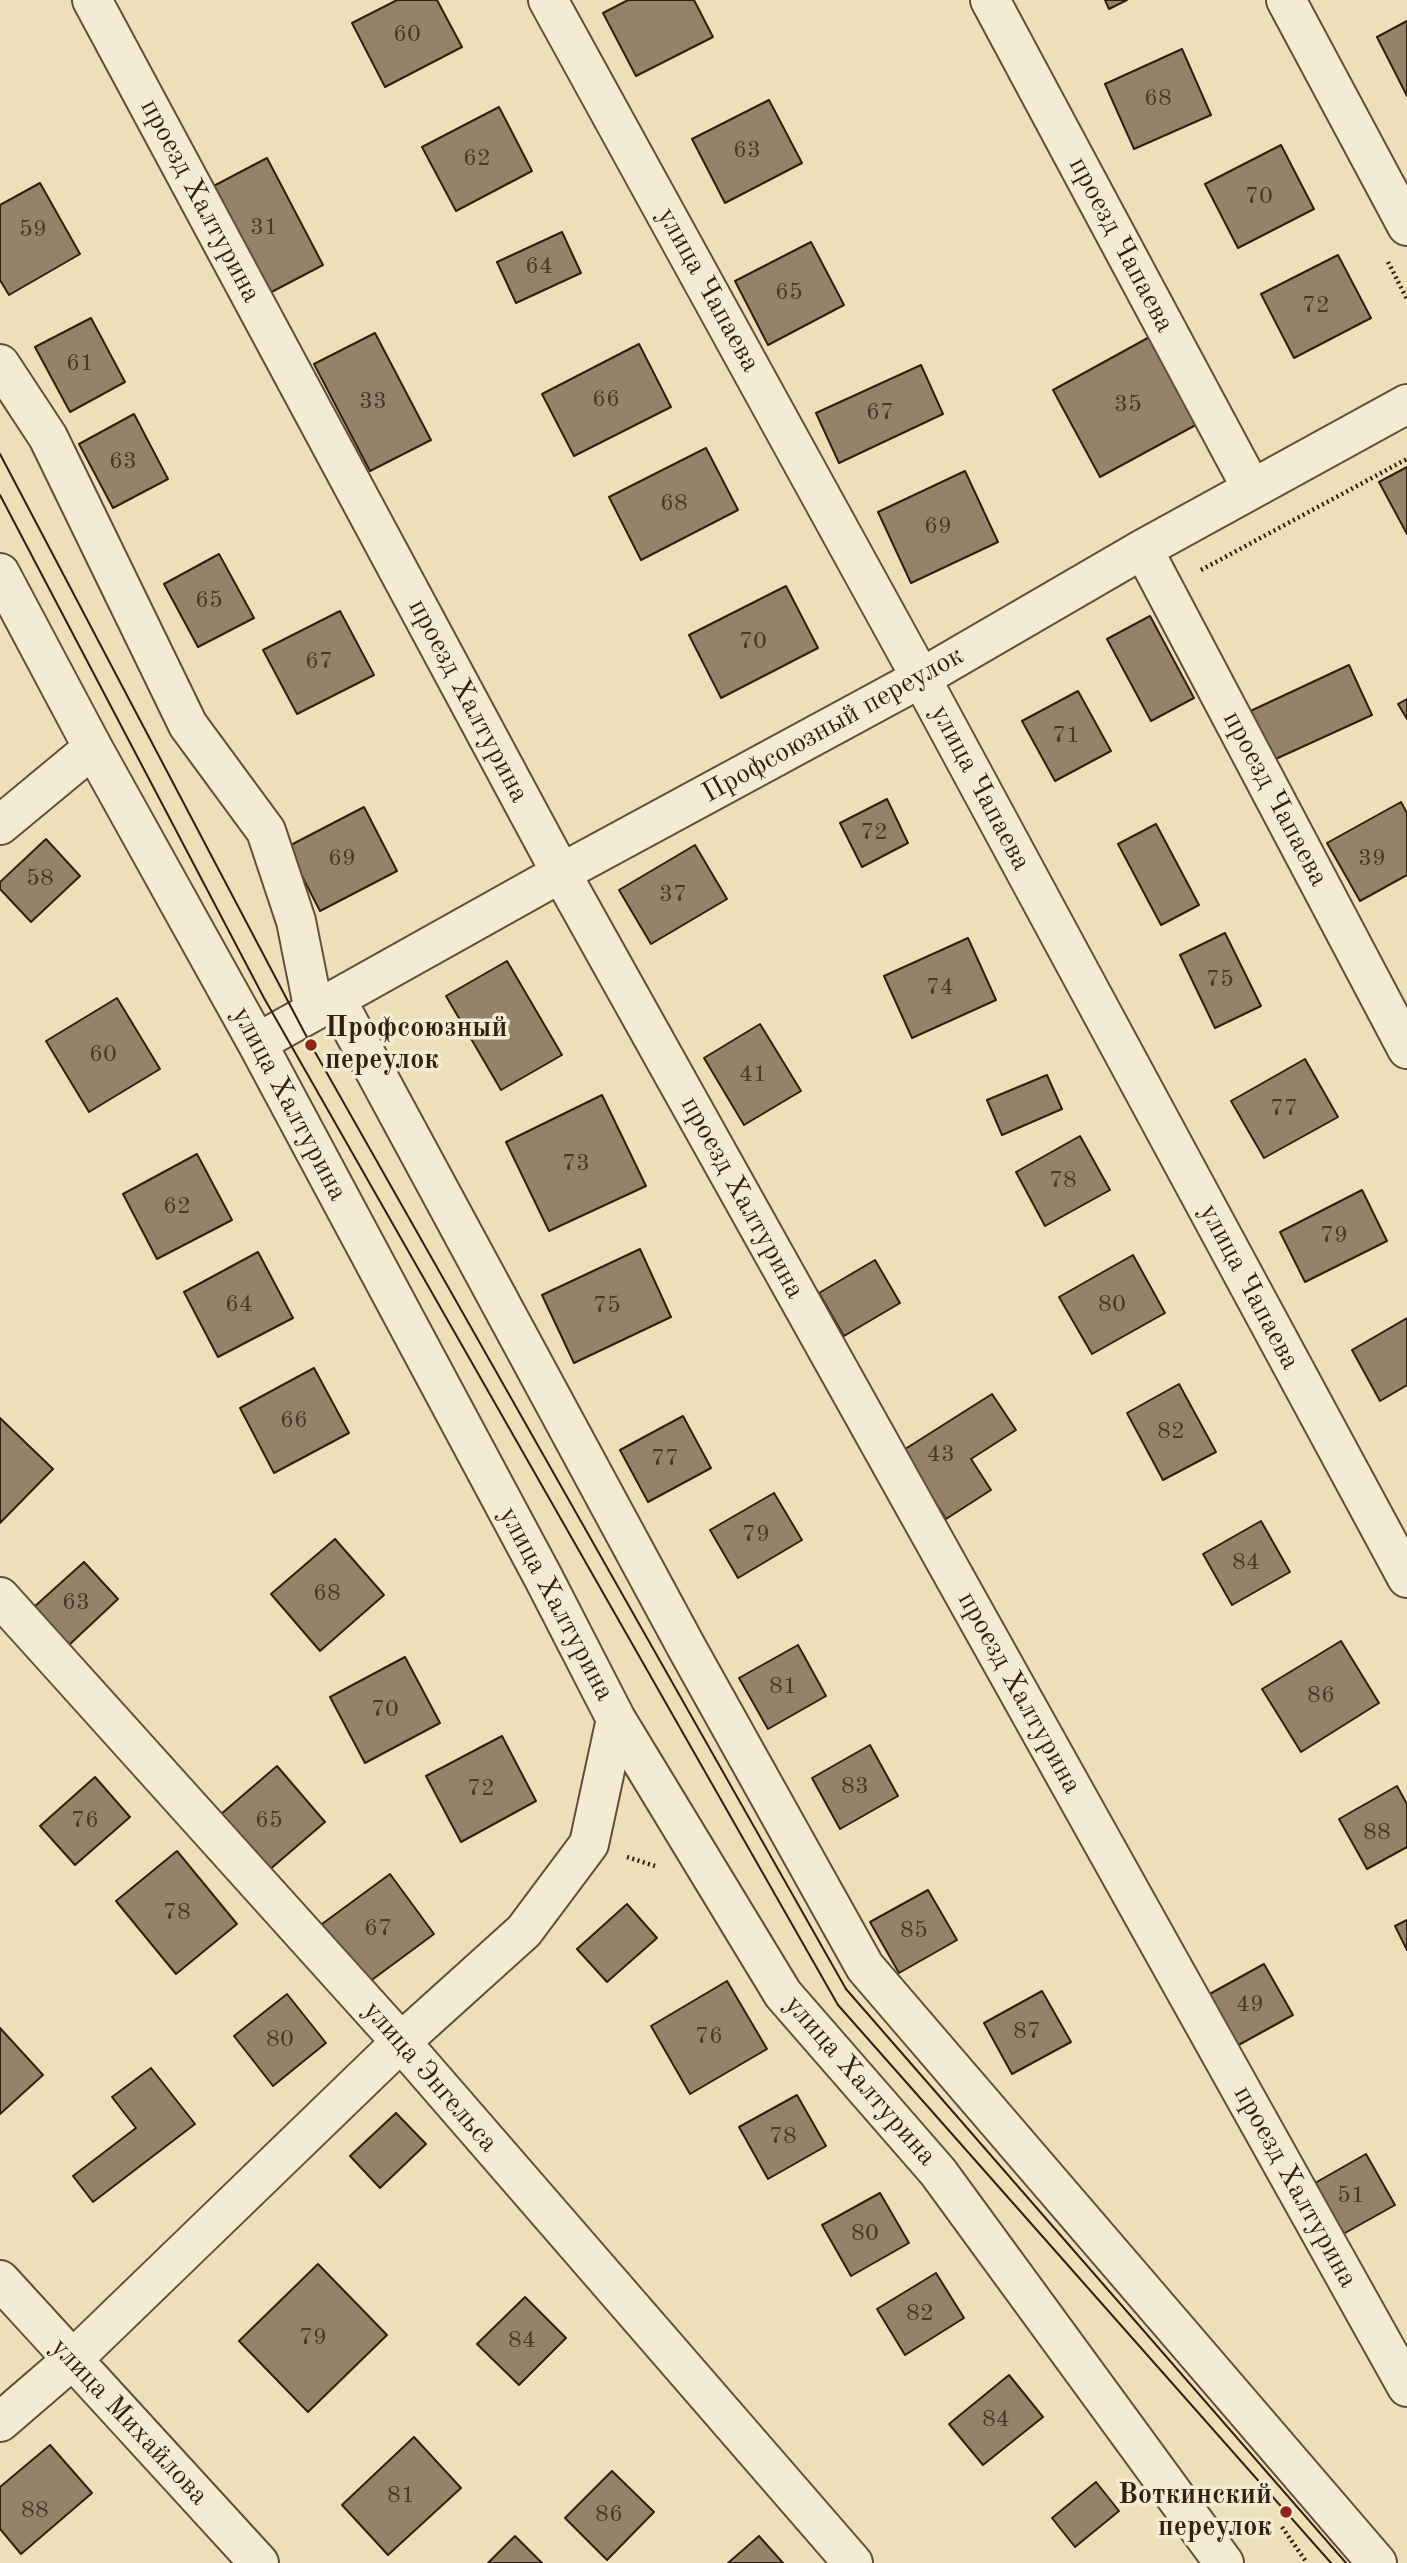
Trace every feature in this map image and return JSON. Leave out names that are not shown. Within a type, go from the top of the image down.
[{"type":"street","name":"проезд Халтурина","points":[[92,0],[561,873],[1407,2387]]},
{"type":"street","name":"улица Чапаева","points":[[548,0],[920,678],[1407,1578]]},
{"type":"street","name":"проезд Чапаева","points":[[989,0],[1252,489]]},
{"type":"street","points":[[1286,0],[1407,226]]},
{"type":"street","points":[[0,364],[48,437],[188,725],[266,831],[325,1005],[865,1967],[1377,2563]]},
{"type":"street","name":"Профсоюзный переулок","points":[[257,1043],[561,873],[920,678],[1143,549],[1407,404]]},
{"type":"street","name":"проезд Чапаева","points":[[1143,549],[1407,1049]]},
{"type":"street","name":"улица Халтурина","points":[[0,573],[93,748],[257,1043],[543,1577],[616,1719],[783,1994],[938,2172],[1224,2563]]},
{"type":"street","points":[[0,825],[93,748]]},
{"type":"street","name":"улица Энгельса","points":[[0,1597],[401,2042],[853,2563]]},
{"type":"street","points":[[0,2423],[72,2360],[401,2042],[524,1931],[589,1844],[616,1719]]},
{"type":"street","name":"улица Михайлова","points":[[0,2280],[259,2563]]},
{"type":"path","points":[[1282,2527],[1307,2563]]},
{"type":"building","points":[[397,0],[437,0],[462,47],[385,87],[352,23]]},
{"type":"building","points":[[628,0],[694,0],[713,37],[636,76],[603,13]]},
{"type":"building","points":[[1105,0],[1127,0],[1109,9]]},
{"type":"building","points":[[1407,21],[1407,96],[1377,37]]},
{"type":"building","points":[[1182,49],[1211,115],[1134,149],[1105,84]]},
{"type":"building","points":[[769,100],[802,163],[725,203],[692,139]]},
{"type":"building","points":[[499,107],[532,171],[456,211],[422,147]]},
{"type":"building","points":[[1281,145],[1314,209],[1238,248],[1205,184]]},
{"type":"building","points":[[267,158],[323,265],[262,297],[206,190]]},
{"type":"building","points":[[40,183],[80,254],[9,295],[0,280],[0,205]]},
{"type":"building","points":[[562,232],[581,273],[516,303],[497,262]]},
{"type":"building","points":[[811,242],[844,305],[768,345],[735,281]]},
{"type":"building","points":[[1338,255],[1371,318],[1294,358],[1261,294]]},
{"type":"building","points":[[91,318],[125,382],[70,412],[35,347]]},
{"type":"building","points":[[375,333],[431,440],[370,471],[314,364]]},
{"type":"building","points":[[1155,334],[1203,421],[1100,477],[1053,390]]},
{"type":"building","points":[[639,344],[671,407],[574,456],[542,394]]},
{"type":"building","points":[[921,365],[943,414],[839,463],[816,413]]},
{"type":"building","points":[[134,414],[168,479],[113,508],[79,444]]},
{"type":"building","points":[[706,448],[738,510],[641,560],[609,497]]},
{"type":"building","points":[[1407,467],[1407,534],[1379,482]]},
{"type":"building","points":[[965,471],[998,542],[911,583],[878,512]]},
{"type":"building","points":[[219,554],[254,618],[198,647],[164,584]]},
{"type":"building","points":[[786,586],[818,648],[721,698],[689,635]]},
{"type":"building","points":[[340,611],[374,675],[297,714],[263,650]]},
{"type":"building","points":[[1150,616],[1194,698],[1151,721],[1107,639]]},
{"type":"building","points":[[1349,665],[1372,715],[1267,763],[1244,714]]},
{"type":"building","points":[[1078,691],[1111,751],[1055,781],[1022,721]]},
{"type":"building","points":[[1407,699],[1407,719],[1398,704]]},
{"type":"building","points":[[887,799],[908,843],[862,867],[840,823]]},
{"type":"building","points":[[1401,802],[1407,813],[1407,875],[1360,901],[1327,843]]},
{"type":"building","points":[[364,807],[397,871],[320,911],[287,847]]},
{"type":"building","points":[[1156,824],[1199,905],[1161,925],[1118,844]]},
{"type":"building","points":[[46,839],[80,876],[31,922],[0,889],[0,882]]},
{"type":"building","points":[[695,845],[727,899],[651,944],[619,890]]},
{"type":"building","points":[[1225,933],[1261,1006],[1215,1028],[1180,955]]},
{"type":"building","points":[[968,938],[996,1000],[912,1038],[884,976]]},
{"type":"building","points":[[507,961],[562,1055],[501,1090],[446,996]]},
{"type":"building","points":[[117,998],[160,1069],[89,1112],[46,1041]]},
{"type":"building","points":[[760,1024],[801,1091],[744,1125],[704,1058]]},
{"type":"building","points":[[1305,1059],[1338,1117],[1264,1158],[1231,1101]]},
{"type":"building","points":[[1047,1075],[1062,1109],[1002,1135],[987,1100]]},
{"type":"building","points":[[602,1095],[646,1186],[549,1231],[506,1142]]},
{"type":"building","points":[[1080,1136],[1110,1190],[1045,1226],[1016,1172]]},
{"type":"building","points":[[197,1154],[232,1220],[157,1259],[123,1194]]},
{"type":"building","points":[[1362,1190],[1387,1241],[1305,1282],[1280,1232]]},
{"type":"building","points":[[640,1249],[671,1317],[574,1363],[542,1295]]},
{"type":"building","points":[[258,1252],[293,1318],[218,1357],[184,1292]]},
{"type":"building","points":[[1133,1255],[1165,1313],[1092,1354],[1059,1297]]},
{"type":"building","points":[[875,1260],[900,1303],[844,1336],[819,1293]]},
{"type":"building","points":[[1407,1318],[1407,1385],[1380,1401],[1352,1350]]},
{"type":"building","points":[[314,1368],[349,1433],[274,1473],[240,1408]]},
{"type":"building","points":[[1179,1384],[1216,1452],[1163,1480],[1127,1413]]},
{"type":"building","points":[[992,1394],[1016,1430],[971,1459],[991,1490],[946,1519],[902,1451]]},
{"type":"building","points":[[683,1416],[711,1468],[648,1502],[620,1450]]},
{"type":"building","points":[[0,1418],[53,1469],[0,1523]]},
{"type":"building","points":[[774,1493],[802,1540],[738,1578],[710,1530]]},
{"type":"building","points":[[1261,1521],[1290,1572],[1232,1605],[1203,1554]]},
{"type":"building","points":[[335,1539],[384,1595],[320,1651],[271,1594]]},
{"type":"building","points":[[84,1562],[118,1599],[69,1645],[34,1607]]},
{"type":"building","points":[[1341,1641],[1379,1703],[1301,1752],[1262,1689]]},
{"type":"building","points":[[798,1645],[826,1696],[768,1729],[739,1678]]},
{"type":"building","points":[[405,1657],[440,1723],[365,1763],[330,1697]]},
{"type":"building","points":[[502,1736],[536,1801],[461,1842],[426,1776]]},
{"type":"building","points":[[870,1745],[898,1796],[840,1829],[812,1778]]},
{"type":"building","points":[[277,1766],[325,1822],[261,1877],[213,1821]]},
{"type":"building","points":[[95,1777],[130,1817],[75,1865],[40,1826]]},
{"type":"building","points":[[1397,1786],[1407,1804],[1407,1847],[1367,1869],[1339,1819]]},
{"type":"building","points":[[177,1851],[237,1924],[176,1974],[116,1901]]},
{"type":"building","points":[[390,1874],[434,1934],[365,1985],[322,1924]]},
{"type":"building","points":[[928,1890],[957,1940],[899,1973],[870,1922]]},
{"type":"building","points":[[627,1904],[657,1938],[607,1982],[577,1949]]},
{"type":"building","points":[[1407,1920],[1407,1950],[1395,1926]]},
{"type":"building","points":[[1264,1964],[1293,2015],[1235,2047],[1206,1996]]},
{"type":"building","points":[[727,1981],[767,2049],[690,2094],[651,2026]]},
{"type":"building","points":[[1042,1991],[1071,2042],[1012,2074],[984,2023]]},
{"type":"building","points":[[287,1994],[326,2043],[273,2086],[234,2036]]},
{"type":"building","points":[[0,2028],[43,2075],[0,2114]]},
{"type":"building","points":[[151,2068],[195,2124],[93,2202],[73,2176],[136,2128],[112,2097]]},
{"type":"building","points":[[797,2095],[826,2146],[768,2179],[739,2127]]},
{"type":"building","points":[[396,2113],[426,2144],[380,2188],[350,2156]]},
{"type":"building","points":[[1366,2154],[1395,2205],[1336,2238],[1308,2187]]},
{"type":"building","points":[[880,2193],[909,2243],[851,2276],[822,2225]]},
{"type":"building","points":[[318,2264],[387,2335],[308,2412],[239,2341]]},
{"type":"building","points":[[936,2273],[964,2318],[905,2355],[877,2309]]},
{"type":"building","points":[[525,2297],[566,2338],[519,2385],[477,2344]]},
{"type":"building","points":[[1009,2375],[1043,2417],[983,2465],[949,2424]]},
{"type":"building","points":[[414,2437],[461,2488],[388,2555],[342,2505]]},
{"type":"building","points":[[50,2445],[92,2493],[21,2554],[0,2529],[0,2487]]},
{"type":"building","points":[[612,2471],[654,2512],[607,2560],[565,2518]]},
{"type":"building","points":[[1096,2482],[1119,2511],[1075,2547],[1052,2518]]},
{"type":"building","points":[[515,2536],[542,2563],[488,2563]]},
{"type":"building","points":[[759,2536],[783,2563],[728,2563]]},
{"type":"tram line","points":[[0,454],[311,1045],[846,1989],[1346,2563]]},
{"type":"tram line","points":[[0,495],[264,998],[838,2005],[1331,2563]]},
{"type":"place","name":"Профсоюзный переулок","points":[[311,1045]]},
{"type":"place","name":"Воткинский переулок","points":[[1286,2512]]}]
